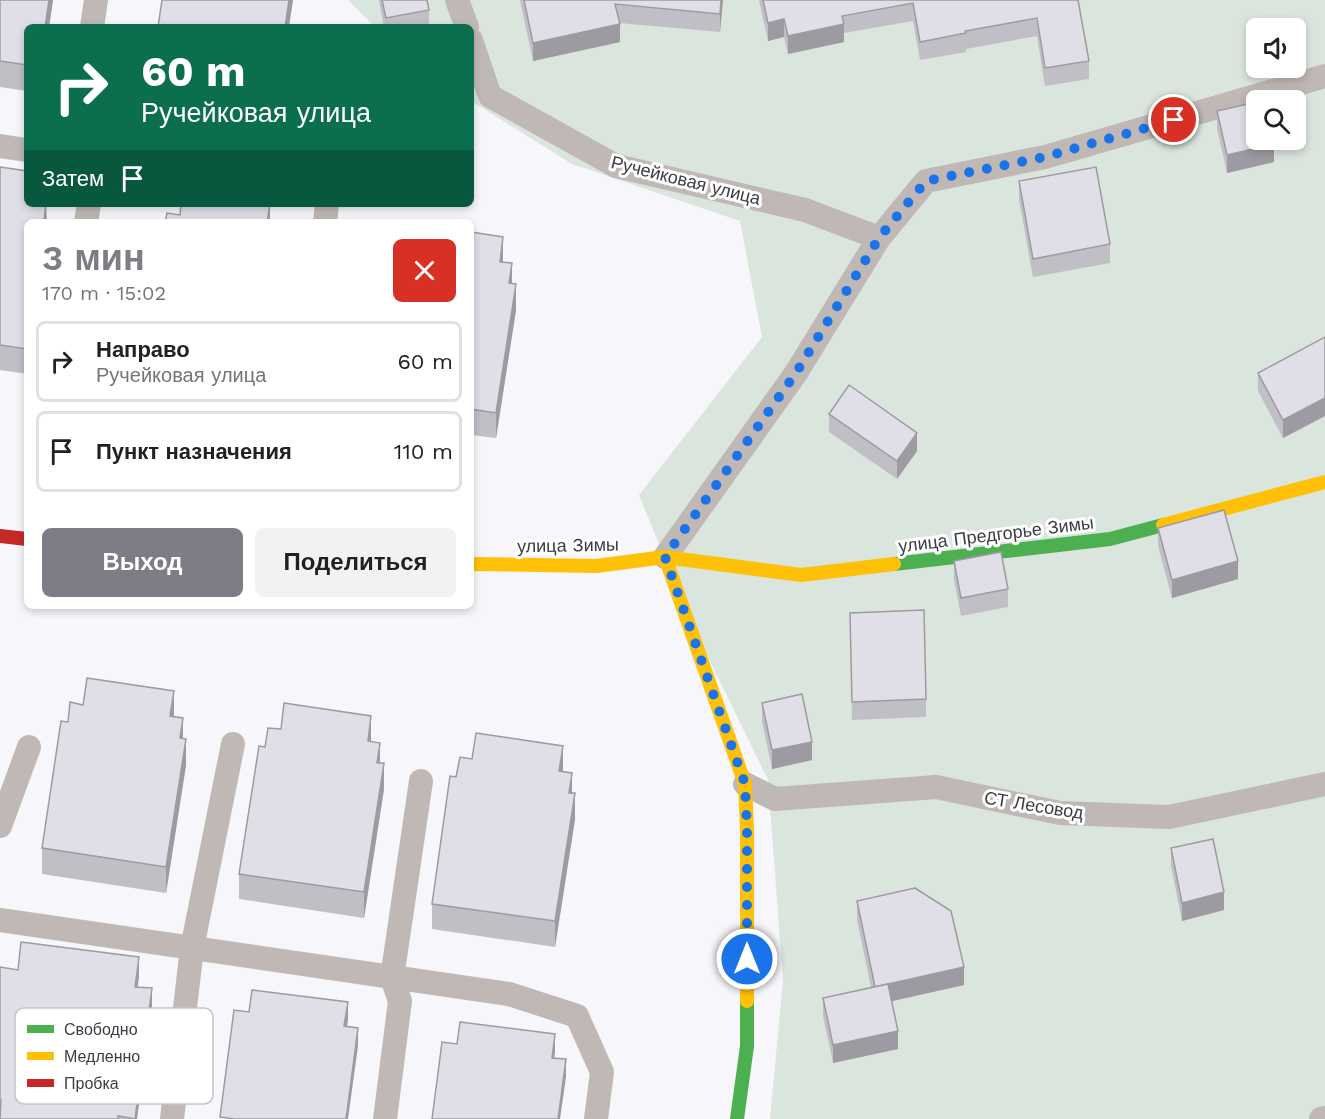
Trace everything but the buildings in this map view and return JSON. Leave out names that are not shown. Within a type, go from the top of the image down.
[{"type":"street","name":"улица Предгорье Зимы","points":[[665,557],[801,575],[1110,539],[1325,482]]},
{"type":"street","points":[[0,536],[24,539]]},
{"type":"street","name":"улица Зимы","points":[[474,564],[596,566],[665,557]]},
{"type":"street","points":[[665,557],[745,784],[747,1046],[737,1119]]},
{"type":"lane","points":[[93,24],[96,0]]},
{"type":"lane","points":[[457,0],[465,24]]},
{"type":"lane","name":"Ручейковая улица","points":[[474,49],[490,96],[616,166],[806,210],[879,238]]},
{"type":"lane","points":[[665,557],[796,373],[879,238],[926,181],[1045,157],[1325,76]]},
{"type":"lane","points":[[0,146],[24,150]]},
{"type":"lane","points":[[185,1008],[192,948],[233,744]]},
{"type":"lane","points":[[0,826],[29,747]]},
{"type":"lane","points":[[385,1119],[400,1002],[392,978],[421,781]]},
{"type":"lane","name":"СТ Лесовод","points":[[745,784],[775,799],[936,787],[1060,813],[1169,817],[1325,784]]},
{"type":"lane","points":[[0,920],[509,994],[577,1016],[602,1072],[596,1119]]},
{"type":"lane","points":[[172,1119],[174,1104]]},
{"type":"shaded area","points":[[348,0],[1325,0],[1325,1119],[770,1119],[783,980],[768,780],[690,620],[639,495],[762,337],[740,221],[572,164],[474,103],[474,24],[372,24]]},
{"type":"traffic: fast","points":[[894,564],[1110,539],[1163,525]]},
{"type":"traffic: fast","points":[[737,1119],[747,1046],[747,1001]]},
{"type":"traffic: slow","points":[[1163,525],[1325,482]]},
{"type":"traffic: slow","points":[[665,557],[745,784],[747,1001]]},
{"type":"traffic: slow","points":[[474,564],[596,566],[665,557],[801,575],[894,564]]},
{"type":"traffic: jam","points":[[0,536],[24,539]]},
{"type":"route","points":[[747,959],[745,784],[665,557],[796,373],[879,238],[926,181],[1045,157],[1174,120]]}]
